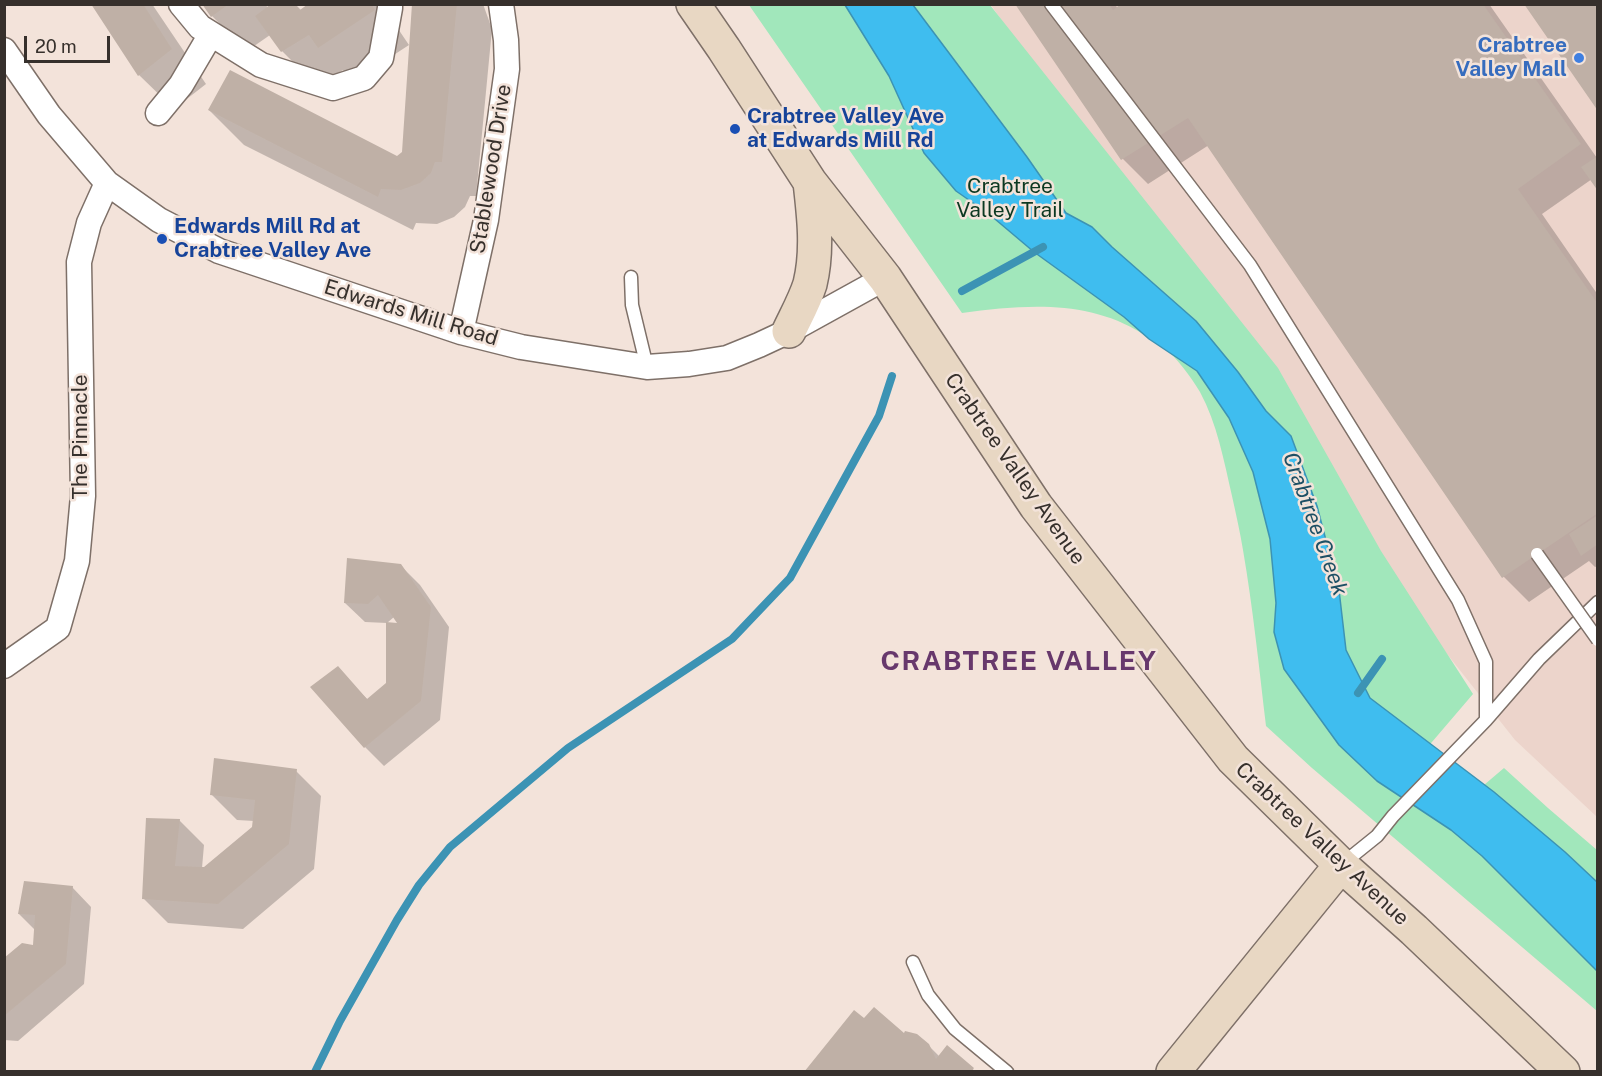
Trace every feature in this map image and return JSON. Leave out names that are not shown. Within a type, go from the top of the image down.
[{"type":"street","points":[[181,4],[200,27],[261,65],[333,88],[364,78],[381,58],[390,4]]},
{"type":"street","name":"Stablewood Drive","points":[[461,332],[486,220],[507,69],[501,4]]},
{"type":"street","name":"Crabtree Valley Avenue","points":[[693,4],[810,182],[885,278],[1036,507],[1233,759],[1341,865],[1414,930],[1563,1071]]},
{"type":"street","points":[[158,113],[181,86],[211,34]]},
{"type":"street","name":"Edwards Mill Road","points":[[4,50],[48,116],[107,183],[159,220],[219,251],[461,332],[521,347],[647,367],[689,364],[727,358],[789,331],[885,278]]},
{"type":"street","points":[[789,331],[809,286],[813,268],[815,240],[810,182]]},
{"type":"street","name":"The Pinnacle","points":[[4,666],[58,628],[77,561],[83,496],[79,262],[89,223],[107,183]]},
{"type":"street","points":[[1173,1071],[1341,865]]},
{"type":"lane","points":[[1051,4],[1250,265],[1458,600],[1486,662],[1486,720]]},
{"type":"lane","points":[[631,277],[632,305],[647,367]]},
{"type":"lane","points":[[1537,555],[1598,640]]},
{"type":"lane","points":[[1341,865],[1377,836],[1393,816],[1486,720],[1539,659],[1598,602]]},
{"type":"lane","points":[[913,962],[928,995],[955,1029],[1007,1071]]},
{"type":"shaded area","points":[[991,5],[1597,5],[1597,817],[1515,740],[1361,545]]},
{"type":"green space","name":"Crabtree Valley Trail","points":[[749,5],[990,5],[1278,368],[1381,551],[1473,694],[1426,749],[1471,796],[1504,768],[1597,850],[1597,1011],[1312,768],[1266,726],[1247,572],[1223,456],[1206,404],[1178,361],[1158,343],[1122,323],[1100,315],[1055,307],[1009,308],[962,313]]},
{"type":"water","name":"Crabtree Creek","points":[[845,5],[913,5],[1066,213],[1092,227],[1196,321],[1238,372],[1266,411],[1291,436],[1317,506],[1339,590],[1346,650],[1370,698],[1494,792],[1597,882],[1597,971],[1482,856],[1451,830],[1377,781],[1339,745],[1284,669],[1274,632],[1276,603],[1270,539],[1253,472],[1229,418],[1197,371],[1149,339],[1124,317],[1034,252],[989,214],[956,191],[924,153],[889,76]]},
{"type":"building","points":[[91,4],[143,4],[172,49],[138,76]]},
{"type":"building","points":[[202,4],[229,4],[211,17]]},
{"type":"building","points":[[271,4],[295,4],[300,10],[308,4],[372,4],[375,10],[318,48],[309,35],[281,52],[255,16]]},
{"type":"building","points":[[412,4],[457,4],[442,162],[435,162],[431,173],[420,183],[401,190],[381,189],[378,197],[208,110],[230,70],[397,156],[402,152]]},
{"type":"building","points":[[1015,4],[1109,4],[1113,10],[1121,4],[1483,4],[1581,144],[1518,189],[1598,304],[1598,513],[1502,578],[1188,118],[1121,160]]},
{"type":"building","name":"Crabtree Valley Mall","points":[[1524,4],[1598,4],[1598,111]]},
{"type":"building","points":[[1598,156],[1598,191],[1581,167]]},
{"type":"building","points":[[1598,515],[1598,544],[1581,556],[1569,534]]},
{"type":"building","points":[[347,558],[401,564],[431,607],[421,701],[364,748],[310,687],[338,666],[367,699],[386,683],[386,622],[397,623],[378,595],[368,604],[344,603]]},
{"type":"building","points":[[214,758],[297,769],[289,844],[218,904],[142,899],[146,818],[180,819],[175,866],[204,867],[252,827],[255,800],[210,795]]},
{"type":"building","points":[[24,881],[73,886],[66,964],[4,1016],[4,958],[22,943],[33,945],[35,915],[18,914]]},
{"type":"building","points":[[874,1007],[904,1033],[905,1031],[917,1034],[929,1044],[936,1059],[947,1045],[974,1068],[971,1072],[804,1072],[854,1010],[864,1018]]},
{"type":"waterway","points":[[962,291],[1043,247]]},
{"type":"waterway","points":[[315,1072],[340,1021],[397,920],[419,885],[450,847],[568,748],[732,639],[790,578],[879,416],[892,376]]},
{"type":"waterway","points":[[1358,693],[1382,659]]},
{"type":"place","name":"Crabtree Valley Mall","points":[[1579,58]]},
{"type":"place","name":"Crabtree Valley Ave at Edwards Mill Rd","points":[[735,129]]},
{"type":"place","name":"Edwards Mill Rd at Crabtree Valley Ave","points":[[162,239]]},
{"type":"district","name":"CRABTREE VALLEY","points":[[1019,662]]}]
